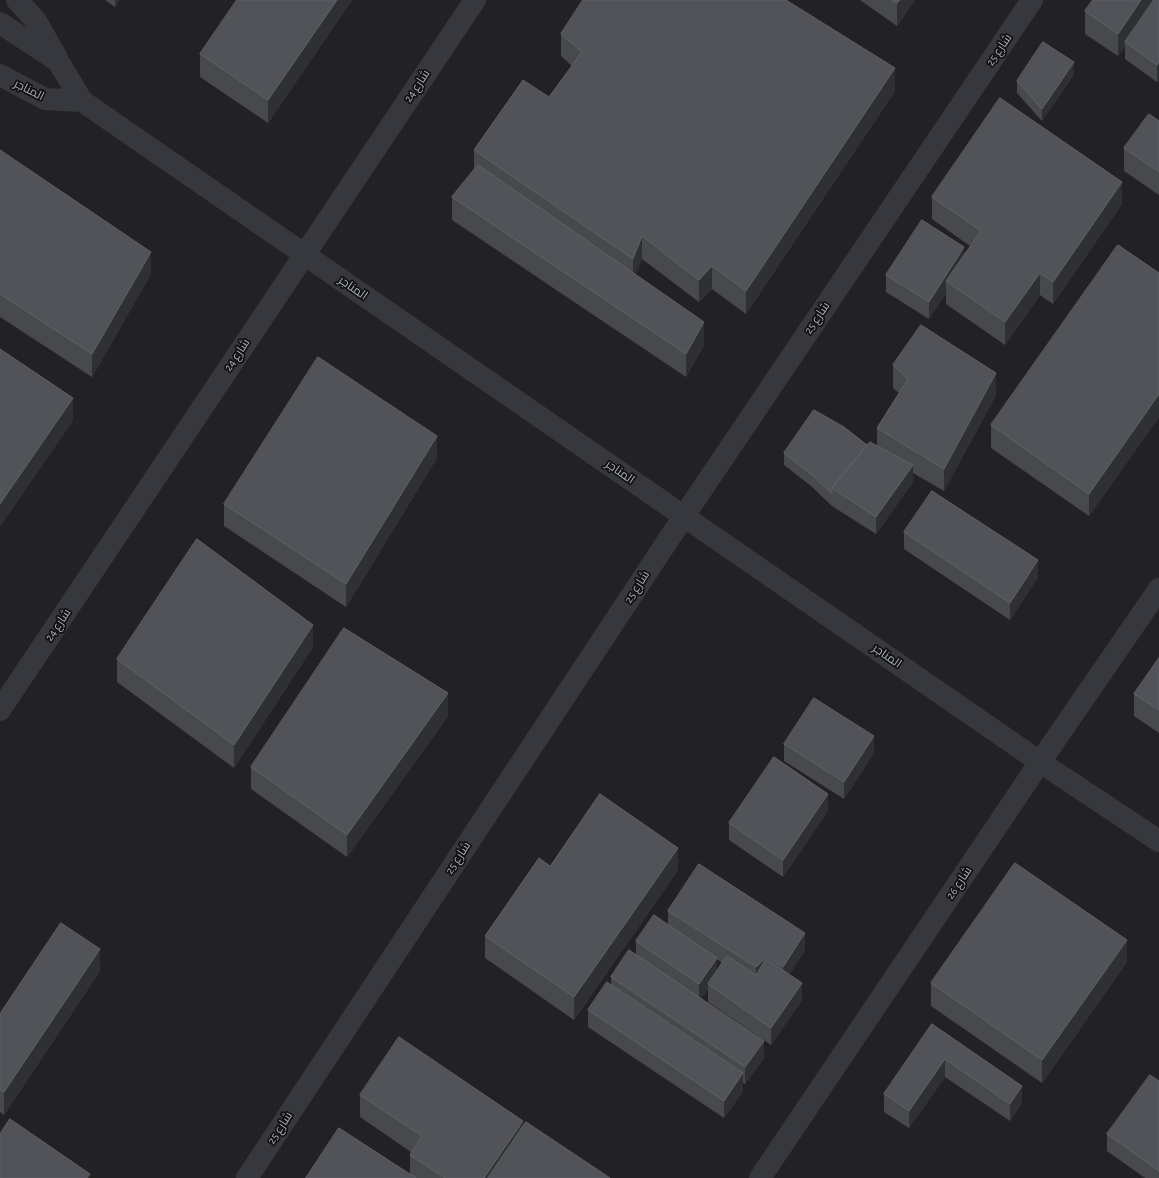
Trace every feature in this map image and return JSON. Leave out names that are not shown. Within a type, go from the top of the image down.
[{"type":"street","name":"المناجر","points":[[17,0],[36,21],[82,101],[1040,762],[1159,841]]},
{"type":"street","name":"شارع 24","points":[[0,710],[474,0]]},
{"type":"street","name":"شارع 25","points":[[247,1178],[684,516],[1032,0]]},
{"type":"street","name":"المناجر","points":[[0,23],[58,61]]},
{"type":"street","name":"المناجر","points":[[0,75],[45,99],[82,101]]},
{"type":"street","name":"شارع 26","points":[[760,1178],[1040,762],[1159,589]]},
{"type":"shaded area","points":[[0,0],[1159,0],[1159,1178],[0,1178]]},
{"type":"building","points":[[237,0],[337,0],[268,100],[200,54]]},
{"type":"building","points":[[583,0],[786,0],[895,68],[746,291],[712,266],[699,280],[642,236],[633,259],[474,150],[523,80],[549,97],[582,52],[561,34]]},
{"type":"building","points":[[892,0],[900,0],[897,3]]},
{"type":"building","points":[[1093,0],[1141,0],[1118,34],[1085,11]]},
{"type":"building","points":[[1154,0],[1159,0],[1159,62],[1157,65],[1125,42]]},
{"type":"building","points":[[1043,42],[1074,62],[1042,109],[1017,81]]},
{"type":"building","points":[[1000,98],[1122,182],[1053,282],[1040,273],[1005,322],[946,281],[981,231],[932,197]]},
{"type":"building","points":[[1149,114],[1159,121],[1159,172],[1124,148]]},
{"type":"building","points":[[0,150],[151,252],[92,354],[0,294]]},
{"type":"building","points":[[478,165],[704,322],[686,354],[452,197]]},
{"type":"building","points":[[922,220],[964,247],[929,302],[886,275]]},
{"type":"building","points":[[1118,245],[1159,273],[1159,394],[1089,494],[991,425]]},
{"type":"building","points":[[921,325],[996,373],[944,469],[877,428],[908,379],[893,365]]},
{"type":"building","points":[[0,349],[73,398],[0,504]]},
{"type":"building","points":[[318,357],[437,436],[346,584],[224,504]]},
{"type":"building","points":[[814,410],[844,427],[867,445],[832,488],[832,494],[811,474],[784,453]]},
{"type":"building","points":[[870,442],[913,465],[876,517],[832,488]]},
{"type":"building","points":[[932,491],[1038,560],[1010,603],[904,532]]},
{"type":"building","points":[[197,539],[313,625],[234,745],[117,659]]},
{"type":"building","points":[[344,628],[448,693],[347,835],[251,767]]},
{"type":"building","points":[[1159,658],[1159,710],[1134,694]]},
{"type":"building","points":[[814,698],[874,736],[844,782],[784,744]]},
{"type":"building","points":[[774,757],[828,794],[783,860],[729,823]]},
{"type":"building","points":[[600,794],[678,848],[574,997],[485,936],[539,858],[550,866]]},
{"type":"building","points":[[1015,863],[1127,940],[1042,1060],[931,983]]},
{"type":"building","points":[[699,864],[805,933],[783,967],[767,957],[756,967],[668,911]]},
{"type":"building","points":[[654,915],[717,958],[699,984],[636,941]]},
{"type":"building","points":[[61,923],[100,949],[4,1092],[0,1090],[0,1014]]},
{"type":"building","points":[[629,950],[764,1041],[745,1067],[611,977]]},
{"type":"building","points":[[727,956],[756,975],[766,959],[802,983],[771,1028],[708,984]]},
{"type":"building","points":[[607,982],[743,1073],[724,1101],[588,1010]]},
{"type":"building","points":[[932,1024],[1022,1086],[1010,1104],[945,1059],[909,1111],[884,1094]]},
{"type":"building","points":[[399,1037],[523,1121],[484,1178],[445,1178],[410,1155],[422,1136],[360,1095]]},
{"type":"building","points":[[1150,1075],[1159,1081],[1159,1171],[1107,1134]]},
{"type":"building","points":[[10,1119],[90,1174],[87,1178],[0,1178],[0,1134]]},
{"type":"building","points":[[526,1122],[610,1178],[488,1178]]},
{"type":"building","points":[[339,1128],[416,1178],[306,1178]]}]
